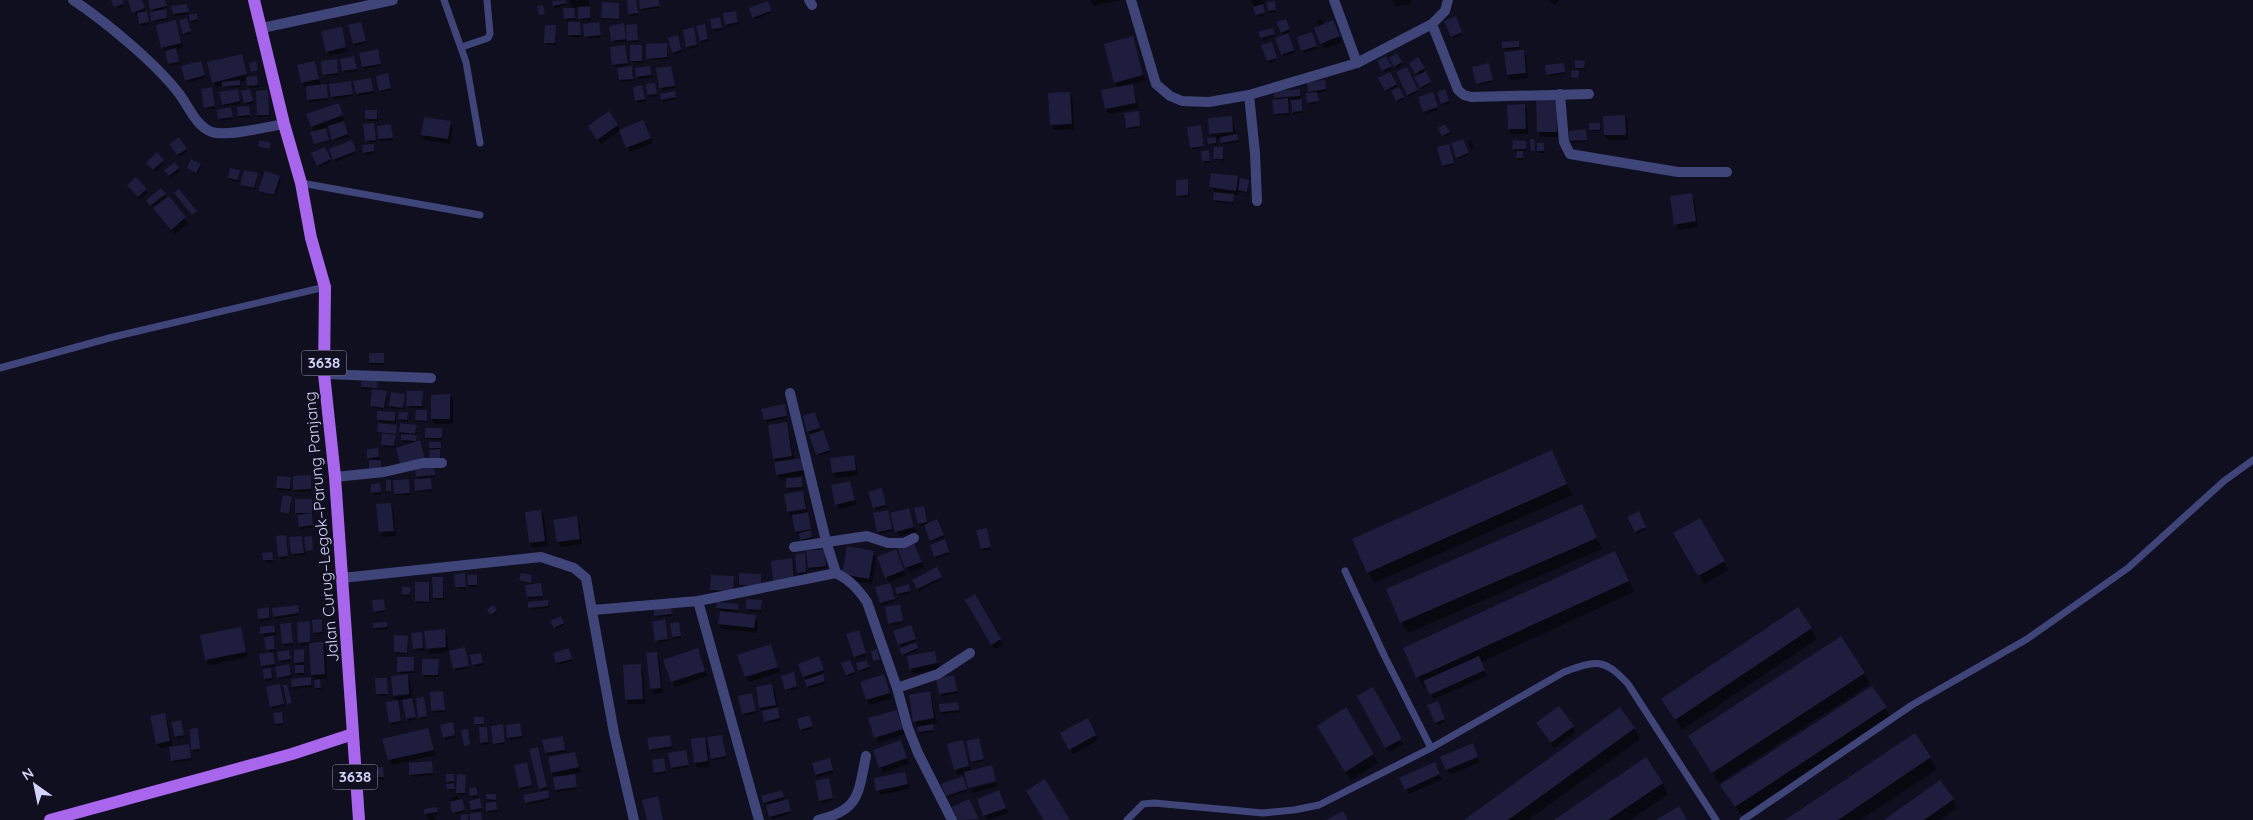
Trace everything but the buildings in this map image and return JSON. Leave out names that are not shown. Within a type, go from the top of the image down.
[{"type":"main road","name":"Jalan Curug–Legok–Parung Panjang","points":[[254,0],[284,124],[301,183],[311,238],[325,287],[324,374],[335,476],[359,820]]},
{"type":"main road","points":[[50,820],[292,754],[353,734]]},
{"type":"street","points":[[73,0],[144,57],[177,91],[199,124],[207,130],[214,133],[226,133],[284,124]]},
{"type":"street","points":[[262,28],[393,0]]},
{"type":"street","points":[[1131,0],[1156,84],[1163,92],[1182,101],[1209,102],[1249,95],[1357,64],[1432,24],[1445,11],[1448,0]]},
{"type":"street","points":[[1334,0],[1357,64]]},
{"type":"street","points":[[1432,24],[1458,90],[1464,95],[1471,97],[1589,94]]},
{"type":"street","points":[[1560,94],[1564,142],[1570,154],[1678,172],[1727,172]]},
{"type":"street","points":[[1249,95],[1255,153],[1257,201]]},
{"type":"street","points":[[324,374],[431,378]]},
{"type":"street","points":[[790,393],[826,541],[836,573],[853,584],[867,602],[898,688],[901,708],[918,752],[952,820]]},
{"type":"street","points":[[335,476],[384,472],[423,463],[442,464]]},
{"type":"street","points":[[794,547],[867,536],[888,543],[896,543],[914,538]]},
{"type":"street","points":[[342,578],[541,557],[574,568],[586,578],[614,733],[634,820]]},
{"type":"street","points":[[593,610],[698,600],[836,573]]},
{"type":"street","points":[[698,600],[759,820]]},
{"type":"street","points":[[898,688],[938,674],[970,653]]},
{"type":"street","points":[[818,820],[838,813],[854,802],[866,756]]},
{"type":"lane","points":[[444,0],[462,47],[480,143]]},
{"type":"lane","points":[[462,47],[488,38],[490,34],[487,0]]},
{"type":"lane","points":[[301,183],[480,215]]},
{"type":"lane","points":[[0,368],[113,337],[325,287]]},
{"type":"lane","points":[[1743,820],[1912,705],[2027,639],[2128,568],[2224,481],[2253,460]]},
{"type":"lane","points":[[1345,571],[1384,655],[1431,748]]},
{"type":"lane","points":[[1127,820],[1143,804],[1154,803],[1263,812],[1294,810],[1319,805],[1431,748],[1564,672],[1585,664],[1602,663],[1614,669],[1628,684],[1716,820]]}]
